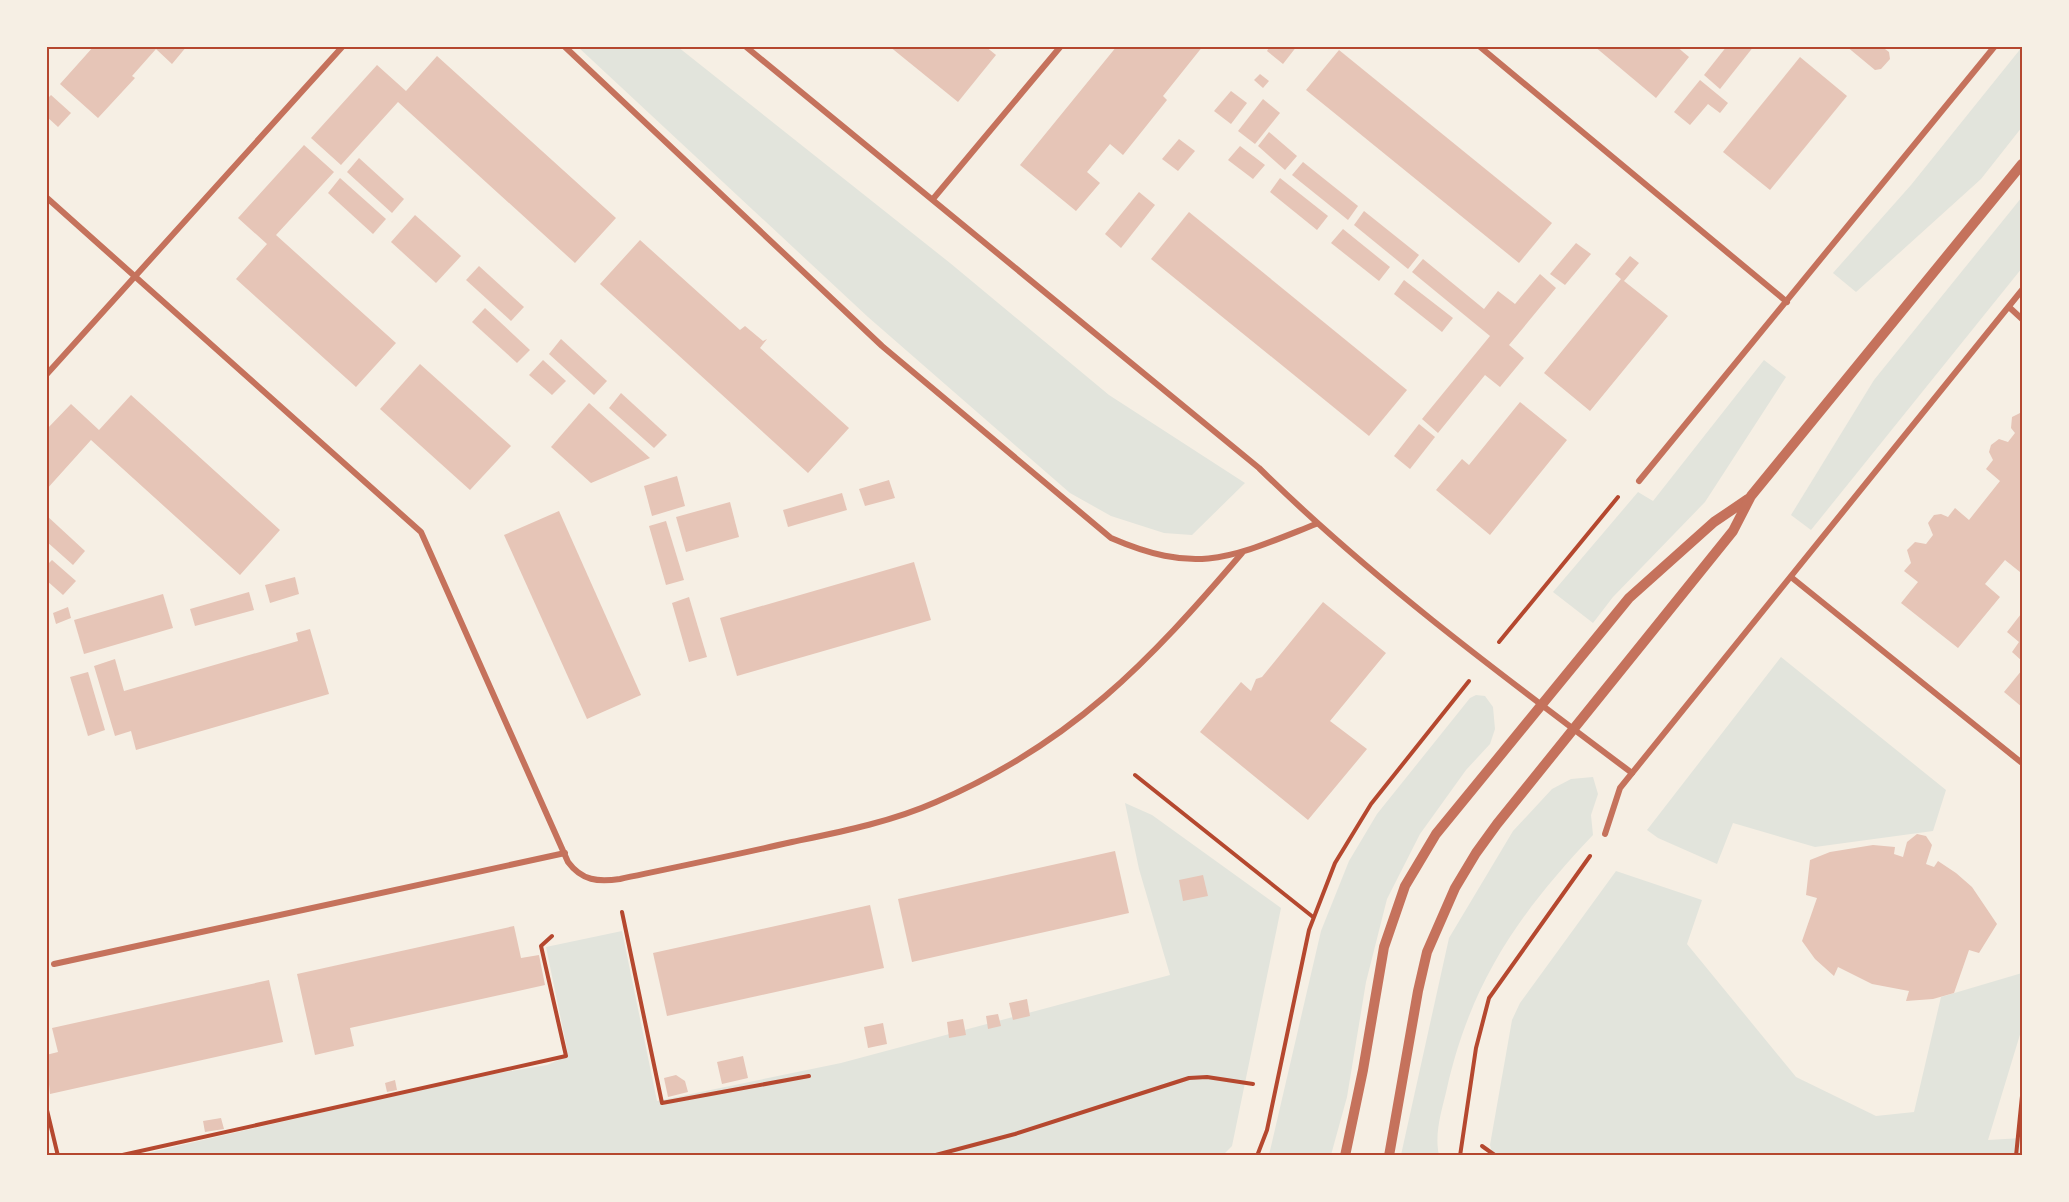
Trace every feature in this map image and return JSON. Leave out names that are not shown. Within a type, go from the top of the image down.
[{"type":"street","points":[[46,375],[343,46]]},
{"type":"street","points":[[564,46],[882,346],[1110,538],[1152,555],[1219,559],[1242,553],[1316,524]]},
{"type":"street","points":[[746,46],[1259,468],[1316,524],[1542,705],[1632,773]]},
{"type":"street","points":[[933,199],[1061,46]]},
{"type":"street","points":[[1479,46],[1787,302]]},
{"type":"street","points":[[1639,481],[1995,46]]},
{"type":"street","points":[[1389,1155],[1418,991],[1438,923],[1476,853],[1733,531],[1752,496],[2022,164]]},
{"type":"street","points":[[46,197],[421,532],[565,854],[580,876],[601,881],[620,879],[823,836],[936,803],[1031,753],[1076,723],[1116,689],[1177,629],[1242,553]]},
{"type":"street","points":[[1605,834],[1620,788],[2022,290]]},
{"type":"street","points":[[2009,307],[2022,319]]},
{"type":"street","points":[[1345,1155],[1363,1071],[1384,947],[1405,886],[1436,834],[1629,598],[1714,522],[1752,496]]},
{"type":"street","points":[[1791,577],[2022,763]]},
{"type":"street","points":[[54,964],[565,854]]},
{"type":"path","points":[[1257,1155],[1267,1130],[1313,917],[1335,863],[1358,824],[1485,659],[1629,484],[1639,481]]},
{"type":"path","points":[[1135,775],[1313,917]]},
{"type":"path","points":[[1460,1155],[1479,1028],[1489,998],[1605,834]]},
{"type":"path","points":[[622,912],[662,1103],[809,1076]]},
{"type":"path","points":[[118,1155],[566,1056],[541,946],[552,936]]},
{"type":"path","points":[[932,1155],[1015,1134],[1189,1078],[1208,1077],[1253,1084]]},
{"type":"path","points":[[2016,1155],[2022,1096]]},
{"type":"path","points":[[46,1106],[57,1155]]},
{"type":"path","points":[[1482,1146],[1496,1155]]},
{"type":"shaded area","points":[[578,47],[678,47],[950,263],[1109,395],[1245,483],[1192,535],[1164,533],[1111,516],[1070,493],[868,317]]},
{"type":"shaded area","points":[[2022,47],[2022,127],[1981,179],[1856,292],[1833,273],[1911,185]]},
{"type":"shaded area","points":[[2022,197],[2022,268],[1811,530],[1791,515],[1874,380]]},
{"type":"shaded area","points":[[1764,360],[1786,377],[1705,502],[1613,597],[1593,623],[1553,592],[1638,492],[1653,501]]},
{"type":"shaded area","points":[[1781,657],[1946,790],[1933,831],[1815,847],[1733,823],[1717,864],[1658,838],[1647,830]]},
{"type":"shaded area","points":[[1476,695],[1485,696],[1493,707],[1495,729],[1490,744],[1466,770],[1420,834],[1387,899],[1366,982],[1347,1097],[1331,1155],[1269,1155],[1321,931],[1349,861],[1377,814],[1470,698]]},
{"type":"shaded area","points":[[1593,777],[1598,794],[1591,815],[1593,835],[1566,864],[1521,921],[1484,982],[1470,1015],[1457,1050],[1441,1113],[1437,1138],[1439,1155],[1401,1155],[1449,938],[1513,831],[1552,789],[1571,779]]},
{"type":"shaded area","points":[[1125,803],[1152,815],[1281,908],[1232,1146],[1223,1155],[134,1156],[480,1076],[547,1065],[563,1058],[567,1049],[546,947],[622,931],[657,1101],[841,1063],[1170,975],[1139,869]]},
{"type":"shaded area","points":[[1616,871],[1702,900],[1687,944],[1796,1077],[1876,1116],[1914,1112],[1941,997],[2022,973],[2022,1028],[1988,1140],[2022,1138],[2022,1155],[1493,1156],[1490,1145],[1512,1020],[1520,1003]]},
{"type":"building","points":[[94,46],[187,46],[172,64],[156,49],[132,76],[135,78],[98,118],[60,84]]},
{"type":"building","points":[[889,46],[985,46],[996,55],[958,102]]},
{"type":"building","points":[[1117,46],[1203,46],[1163,96],[1167,100],[1123,155],[1110,144],[1087,172],[1100,183],[1076,211],[1020,165]]},
{"type":"building","points":[[1270,46],[1297,46],[1283,64],[1267,51]]},
{"type":"building","points":[[1594,46],[1676,46],[1689,57],[1656,98]]},
{"type":"building","points":[[1727,46],[1754,46],[1720,89],[1704,75]]},
{"type":"building","points":[[1846,46],[1887,46],[1885,49],[1889,52],[1890,59],[1881,69],[1875,70]]},
{"type":"building","points":[[1339,50],[1552,223],[1519,263],[1306,90]]},
{"type":"building","points":[[437,56],[616,218],[575,263],[398,102],[341,165],[311,138],[377,65],[406,91]]},
{"type":"building","points":[[1800,57],[1847,96],[1770,190],[1723,152]]},
{"type":"building","points":[[1260,74],[1269,81],[1263,88],[1254,80]]},
{"type":"building","points":[[1700,80],[1728,103],[1720,113],[1708,104],[1690,125],[1674,112]]},
{"type":"building","points":[[1231,91],[1247,103],[1231,124],[1214,111]]},
{"type":"building","points":[[51,95],[71,113],[58,127],[46,116],[46,100]]},
{"type":"building","points":[[1263,99],[1280,113],[1255,144],[1238,131]]},
{"type":"building","points":[[1269,132],[1297,156],[1285,170],[1258,146]]},
{"type":"building","points":[[1179,139],[1195,151],[1178,171],[1162,159]]},
{"type":"building","points":[[304,145],[334,172],[276,235],[396,343],[356,387],[236,279],[267,244],[238,218]]},
{"type":"building","points":[[1240,146],[1265,165],[1253,179],[1228,160]]},
{"type":"building","points":[[359,158],[404,199],[392,213],[347,172]]},
{"type":"building","points":[[1303,162],[1358,206],[1348,220],[1292,175]]},
{"type":"building","points":[[340,178],[386,219],[373,234],[328,193]]},
{"type":"building","points":[[1280,178],[1328,216],[1317,230],[1270,192]]},
{"type":"building","points":[[1139,192],[1155,205],[1121,248],[1105,234]]},
{"type":"building","points":[[1364,211],[1419,255],[1408,269],[1354,225]]},
{"type":"building","points":[[1189,212],[1407,390],[1369,436],[1151,259]]},
{"type":"building","points":[[415,215],[461,256],[436,283],[391,242]]},
{"type":"building","points":[[1343,229],[1390,267],[1379,281],[1331,243]]},
{"type":"building","points":[[640,240],[740,330],[745,326],[763,341],[767,339],[760,348],[849,428],[808,473],[600,284]]},
{"type":"building","points":[[1576,243],[1591,254],[1565,285],[1550,274]]},
{"type":"building","points":[[1630,256],[1639,263],[1624,281],[1668,316],[1590,411],[1544,373],[1621,279],[1615,274]]},
{"type":"building","points":[[1423,259],[1484,309],[1498,291],[1515,304],[1540,274],[1556,288],[1509,345],[1524,358],[1500,387],[1485,375],[1438,433],[1422,419],[1490,336],[1412,272]]},
{"type":"building","points":[[479,266],[524,307],[511,321],[466,280]]},
{"type":"building","points":[[1404,280],[1453,318],[1442,332],[1394,294]]},
{"type":"building","points":[[485,308],[530,350],[517,363],[472,322]]},
{"type":"building","points":[[561,339],[607,381],[594,395],[549,354]]},
{"type":"building","points":[[543,360],[566,381],[552,395],[529,375]]},
{"type":"building","points":[[420,364],[511,446],[470,490],[380,409]]},
{"type":"building","points":[[621,393],[667,435],[654,448],[609,408]]},
{"type":"building","points":[[131,395],[280,530],[240,575],[91,440],[46,490],[46,430],[71,404],[99,430]]},
{"type":"building","points":[[1520,402],[1567,440],[1490,535],[1436,490],[1462,459],[1469,465]]},
{"type":"building","points":[[589,403],[650,458],[591,483],[551,447]]},
{"type":"building","points":[[2022,412],[2022,569],[2020,572],[2005,560],[1985,584],[2000,597],[1958,648],[1901,603],[1918,582],[1904,571],[1911,563],[1907,550],[1915,542],[1926,544],[1933,535],[1928,523],[1934,515],[1941,514],[1948,517],[1955,508],[1969,520],[2000,481],[1986,469],[1993,460],[1989,452],[1991,445],[1999,439],[2008,442],[2015,433],[2011,428],[2012,417]]},
{"type":"building","points":[[1419,424],[1435,437],[1410,469],[1394,456]]},
{"type":"building","points":[[677,476],[685,506],[652,516],[644,486]]},
{"type":"building","points":[[889,480],[895,498],[865,506],[859,489]]},
{"type":"building","points":[[842,493],[847,510],[788,527],[783,510]]},
{"type":"building","points":[[730,502],[739,537],[686,552],[676,517]]},
{"type":"building","points":[[559,511],[641,695],[587,719],[504,535]]},
{"type":"building","points":[[46,515],[85,551],[73,565],[46,541]]},
{"type":"building","points":[[666,521],[684,580],[666,585],[649,526]]},
{"type":"building","points":[[52,560],[76,581],[63,595],[46,580],[46,566]]},
{"type":"building","points":[[914,562],[931,620],[737,676],[720,618]]},
{"type":"building","points":[[295,577],[299,594],[270,603],[265,585]]},
{"type":"building","points":[[249,592],[254,610],[195,626],[190,609]]},
{"type":"building","points":[[163,594],[173,628],[84,654],[74,620]]},
{"type":"building","points":[[689,597],[707,657],[689,662],[672,603]]},
{"type":"building","points":[[1323,602],[1386,653],[1330,721],[1367,749],[1308,820],[1200,732],[1241,682],[1251,691],[1256,679],[1262,677]]},
{"type":"building","points":[[68,607],[71,618],[56,624],[53,613]]},
{"type":"building","points":[[2021,614],[2022,661],[2012,652],[2019,642],[2007,632]]},
{"type":"building","points":[[310,629],[329,694],[136,750],[131,731],[115,736],[94,666],[115,659],[124,691],[298,641],[296,633]]},
{"type":"building","points":[[2022,670],[2022,707],[2004,692]]},
{"type":"building","points":[[88,672],[105,730],[88,736],[70,677]]},
{"type":"building","points":[[1917,834],[1926,836],[1932,845],[1926,864],[1934,867],[1938,861],[1956,873],[1972,887],[1997,924],[1979,953],[1969,950],[1954,993],[1933,999],[1906,1001],[1909,991],[1872,984],[1838,967],[1834,976],[1815,959],[1802,941],[1817,898],[1806,895],[1810,860],[1830,852],[1873,845],[1895,847],[1894,854],[1903,857],[1907,842]]},
{"type":"building","points":[[1115,851],[1129,913],[912,962],[898,899]]},
{"type":"building","points":[[1203,875],[1208,896],[1183,901],[1179,880]]},
{"type":"building","points":[[870,905],[884,968],[667,1016],[653,953]]},
{"type":"building","points":[[514,926],[521,958],[539,955],[545,985],[350,1028],[354,1046],[315,1055],[297,974]]},
{"type":"building","points":[[269,980],[283,1042],[50,1094],[46,1055],[58,1052],[52,1028]]},
{"type":"building","points":[[1027,999],[1030,1016],[1013,1020],[1009,1003]]},
{"type":"building","points":[[998,1014],[1001,1026],[988,1029],[986,1016]]},
{"type":"building","points":[[963,1019],[966,1035],[949,1038],[947,1022]]},
{"type":"building","points":[[883,1023],[887,1044],[868,1048],[864,1027]]},
{"type":"building","points":[[743,1056],[748,1078],[722,1084],[717,1062]]},
{"type":"building","points":[[676,1075],[685,1081],[688,1092],[668,1097],[664,1078]]},
{"type":"building","points":[[395,1080],[397,1090],[387,1092],[385,1083]]},
{"type":"building","points":[[221,1118],[224,1129],[205,1132],[203,1121]]}]
